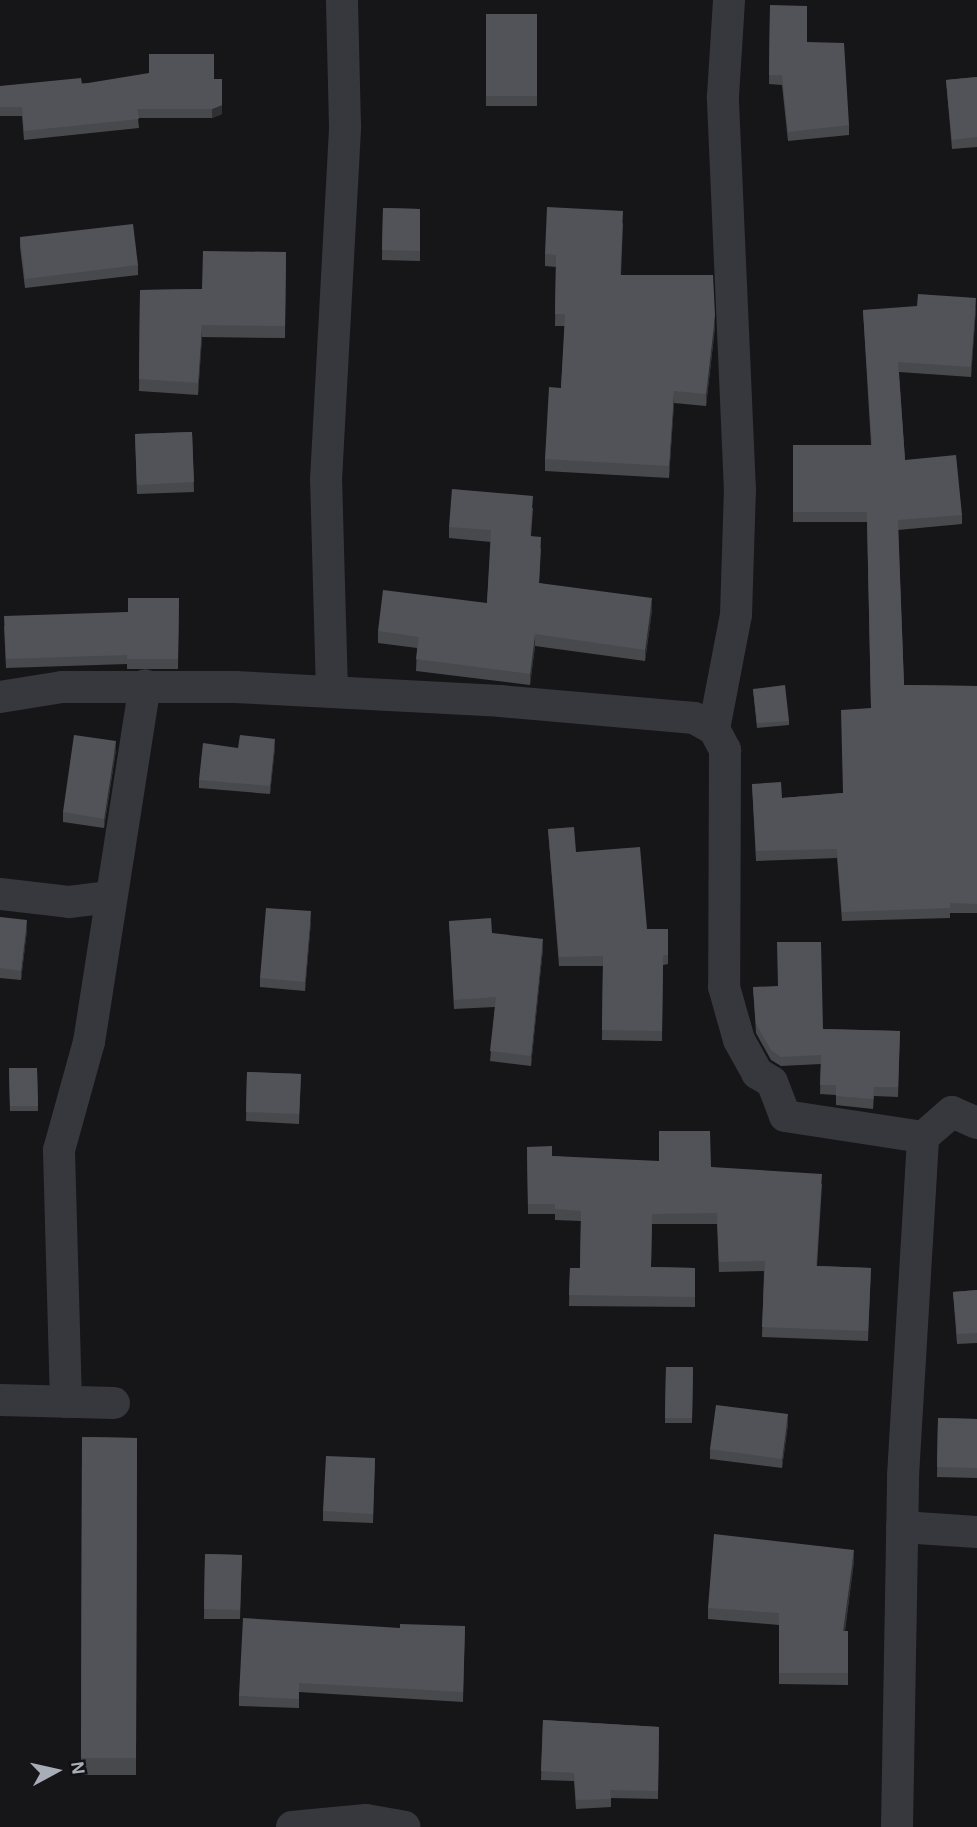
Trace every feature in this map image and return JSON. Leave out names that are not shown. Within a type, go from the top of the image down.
[{"type":"street","points":[[332,692],[326,480],[345,126],[342,0]]},
{"type":"street","points":[[729,0],[723,96],[740,491],[736,615],[715,729],[725,750],[724,987],[739,1040],[757,1073],[772,1082],[785,1116],[923,1136]]},
{"type":"street","points":[[65,1402],[59,1150],[89,1042],[145,685]]},
{"type":"street","points":[[0,697],[62,687],[145,685],[332,692],[500,701],[607,713],[668,713],[694,718],[715,729]]},
{"type":"street","points":[[0,894],[69,902],[110,897]]},
{"type":"street","points":[[897,1827],[902,1527],[923,1136],[952,1112],[977,1123]]},
{"type":"street","points":[[0,1400],[114,1403]]},
{"type":"street","points":[[902,1527],[977,1532]]},
{"type":"street","points":[[292,1827],[366,1820],[404,1827]]},
{"type":"building","points":[[770,5],[807,6],[807,42],[844,43],[849,125],[788,132],[782,75],[769,75]]},
{"type":"building","points":[[486,14],[537,14],[537,96],[486,96]]},
{"type":"building","points":[[149,54],[214,54],[214,79],[222,79],[222,105],[212,109],[137,109],[139,119],[24,131],[22,107],[0,107],[0,86],[81,78],[82,84],[149,73]]},
{"type":"building","points":[[977,77],[977,137],[952,140],[946,80]]},
{"type":"building","points":[[547,207],[623,211],[620,275],[713,275],[715,315],[706,394],[674,391],[669,466],[545,459],[549,387],[561,388],[565,314],[555,314],[556,255],[545,254]]},
{"type":"building","points":[[383,208],[420,209],[420,251],[382,250]]},
{"type":"building","points":[[133,224],[138,265],[25,279],[20,237]]},
{"type":"building","points":[[203,251],[286,252],[285,326],[202,325],[198,383],[139,379],[140,290],[202,289]]},
{"type":"building","points":[[918,294],[976,298],[971,367],[898,362],[905,460],[956,455],[962,515],[898,520],[904,685],[977,686],[977,904],[950,903],[950,908],[842,912],[837,849],[756,851],[752,784],[781,782],[782,798],[843,793],[841,710],[871,708],[867,512],[793,512],[793,445],[872,445],[863,310],[917,306]]},
{"type":"building","points":[[192,432],[194,482],[137,485],[135,434]]},
{"type":"building","points":[[452,489],[533,496],[530,536],[541,537],[539,583],[652,598],[645,650],[535,634],[530,674],[416,659],[419,637],[378,631],[383,590],[487,603],[491,530],[449,527]]},
{"type":"building","points":[[128,598],[179,598],[178,659],[127,659],[127,655],[6,659],[4,616],[128,612]]},
{"type":"building","points":[[785,685],[789,721],[757,723],[753,689]]},
{"type":"building","points":[[74,735],[116,741],[104,819],[63,812]]},
{"type":"building","points":[[240,735],[275,739],[270,786],[199,780],[203,743],[238,748]]},
{"type":"building","points":[[574,827],[576,852],[640,847],[647,929],[668,929],[668,955],[663,955],[662,1031],[602,1030],[603,956],[559,957],[548,829]]},
{"type":"building","points":[[266,908],[311,911],[305,982],[260,978]]},
{"type":"building","points":[[0,917],[27,920],[21,971],[0,968]]},
{"type":"building","points":[[491,918],[492,933],[543,939],[531,1056],[490,1051],[496,997],[454,1000],[449,921]]},
{"type":"building","points":[[777,942],[821,942],[823,1029],[900,1031],[898,1087],[874,1087],[873,1099],[836,1096],[836,1085],[820,1085],[821,1055],[781,1057],[771,1050],[756,1024],[753,987],[778,986]]},
{"type":"building","points":[[9,1068],[37,1068],[38,1106],[10,1106]]},
{"type":"building","points":[[247,1072],[301,1074],[299,1114],[246,1112]]},
{"type":"building","points":[[659,1131],[710,1131],[711,1167],[822,1174],[816,1266],[871,1268],[868,1331],[762,1327],[765,1261],[719,1262],[717,1213],[652,1214],[651,1267],[695,1268],[695,1297],[569,1295],[570,1268],[580,1268],[581,1211],[555,1209],[555,1204],[528,1204],[527,1147],[552,1146],[552,1156],[659,1161]]},
{"type":"building","points":[[977,1290],[977,1333],[957,1334],[953,1292]]},
{"type":"building","points":[[666,1367],[693,1367],[692,1418],[665,1418]]},
{"type":"building","points":[[716,1405],[788,1414],[782,1459],[710,1449]]},
{"type":"building","points":[[938,1418],[977,1419],[977,1468],[937,1467]]},
{"type":"building","points":[[82,1437],[137,1438],[136,1758],[81,1758]]},
{"type":"building","points":[[326,1456],[375,1458],[373,1514],[323,1511]]},
{"type":"building","points":[[714,1534],[854,1550],[843,1631],[848,1631],[848,1673],[779,1673],[779,1613],[708,1608]]},
{"type":"building","points":[[205,1554],[242,1555],[240,1610],[204,1609]]},
{"type":"building","points":[[243,1618],[400,1628],[400,1624],[465,1626],[463,1692],[299,1683],[299,1699],[239,1696]]},
{"type":"building","points":[[543,1720],[659,1727],[658,1791],[610,1790],[611,1799],[576,1800],[574,1773],[541,1771]]}]
